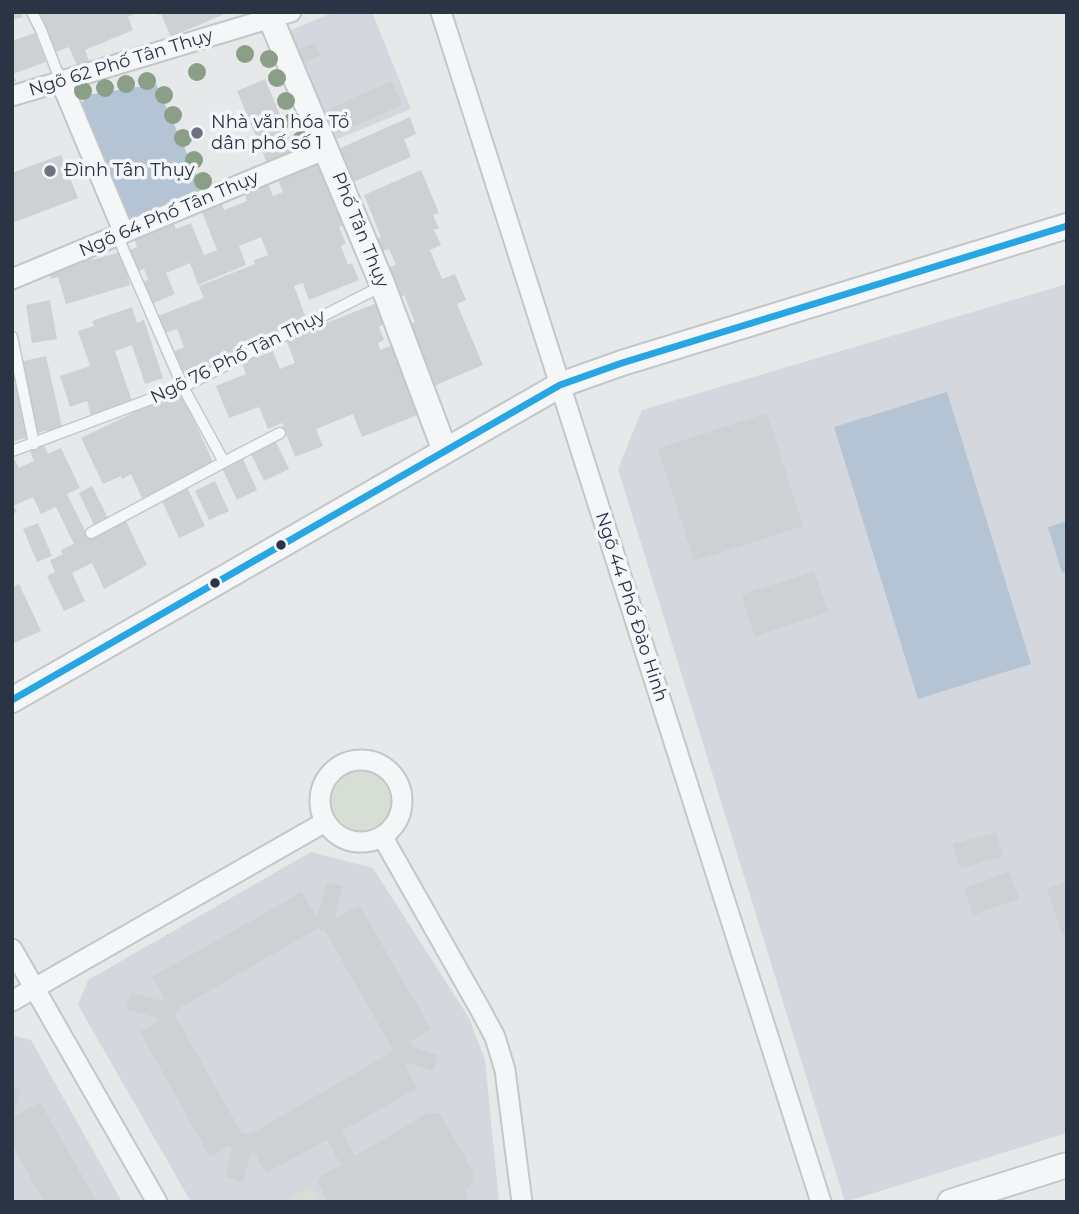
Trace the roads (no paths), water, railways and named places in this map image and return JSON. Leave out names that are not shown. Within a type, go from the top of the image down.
[{"type":"street","name":"Ngõ 44 Phố Đào Hinh","points":[[441,12],[821,1202]]},
{"type":"street","name":"Ngõ 62 Phố Tân Thụy","points":[[12,96],[277,14]]},
{"type":"street","name":"Phố Tân Thụy","points":[[277,14],[326,149],[383,286],[445,451]]},
{"type":"street","points":[[61,82],[120,234]]},
{"type":"street","name":"Ngõ 64 Phố Tân Thụy","points":[[12,279],[326,149]]},
{"type":"street","points":[[12,700],[560,385],[648,355],[1067,226]]},
{"type":"street","points":[[370,761],[383,766],[393,775],[401,794],[401,808],[397,821],[388,832],[364,842],[351,841],[333,831],[325,822],[320,801],[322,788],[328,776],[344,763],[370,761]]},
{"type":"street","points":[[12,1002],[325,822]]},
{"type":"street","points":[[382,836],[495,1037],[507,1082],[522,1202]]},
{"type":"street","points":[[12,950],[157,1202]]},
{"type":"street","points":[[950,1202],[1067,1165]]},
{"type":"lane","points":[[32,12],[61,82]]},
{"type":"lane","points":[[120,234],[183,387],[224,462]]},
{"type":"lane","name":"Ngõ 76 Phố Tân Thụy","points":[[12,451],[183,387],[383,286]]},
{"type":"lane","points":[[12,337],[34,444]]},
{"type":"lane","points":[[91,533],[280,433]]},
{"type":"water","points":[[156,84],[204,191],[130,218],[126,214],[82,103],[87,95]]},
{"type":"water","points":[[947,392],[1031,664],[918,699],[834,427]]},
{"type":"water","points":[[1067,521],[1067,571],[1062,573],[1048,527]]},
{"type":"place","name":"Nhà văn hóa Tổ dân phố số 1","points":[[197,133]]},
{"type":"place","name":"Đình Tân Thụy","points":[[50,171]]}]
